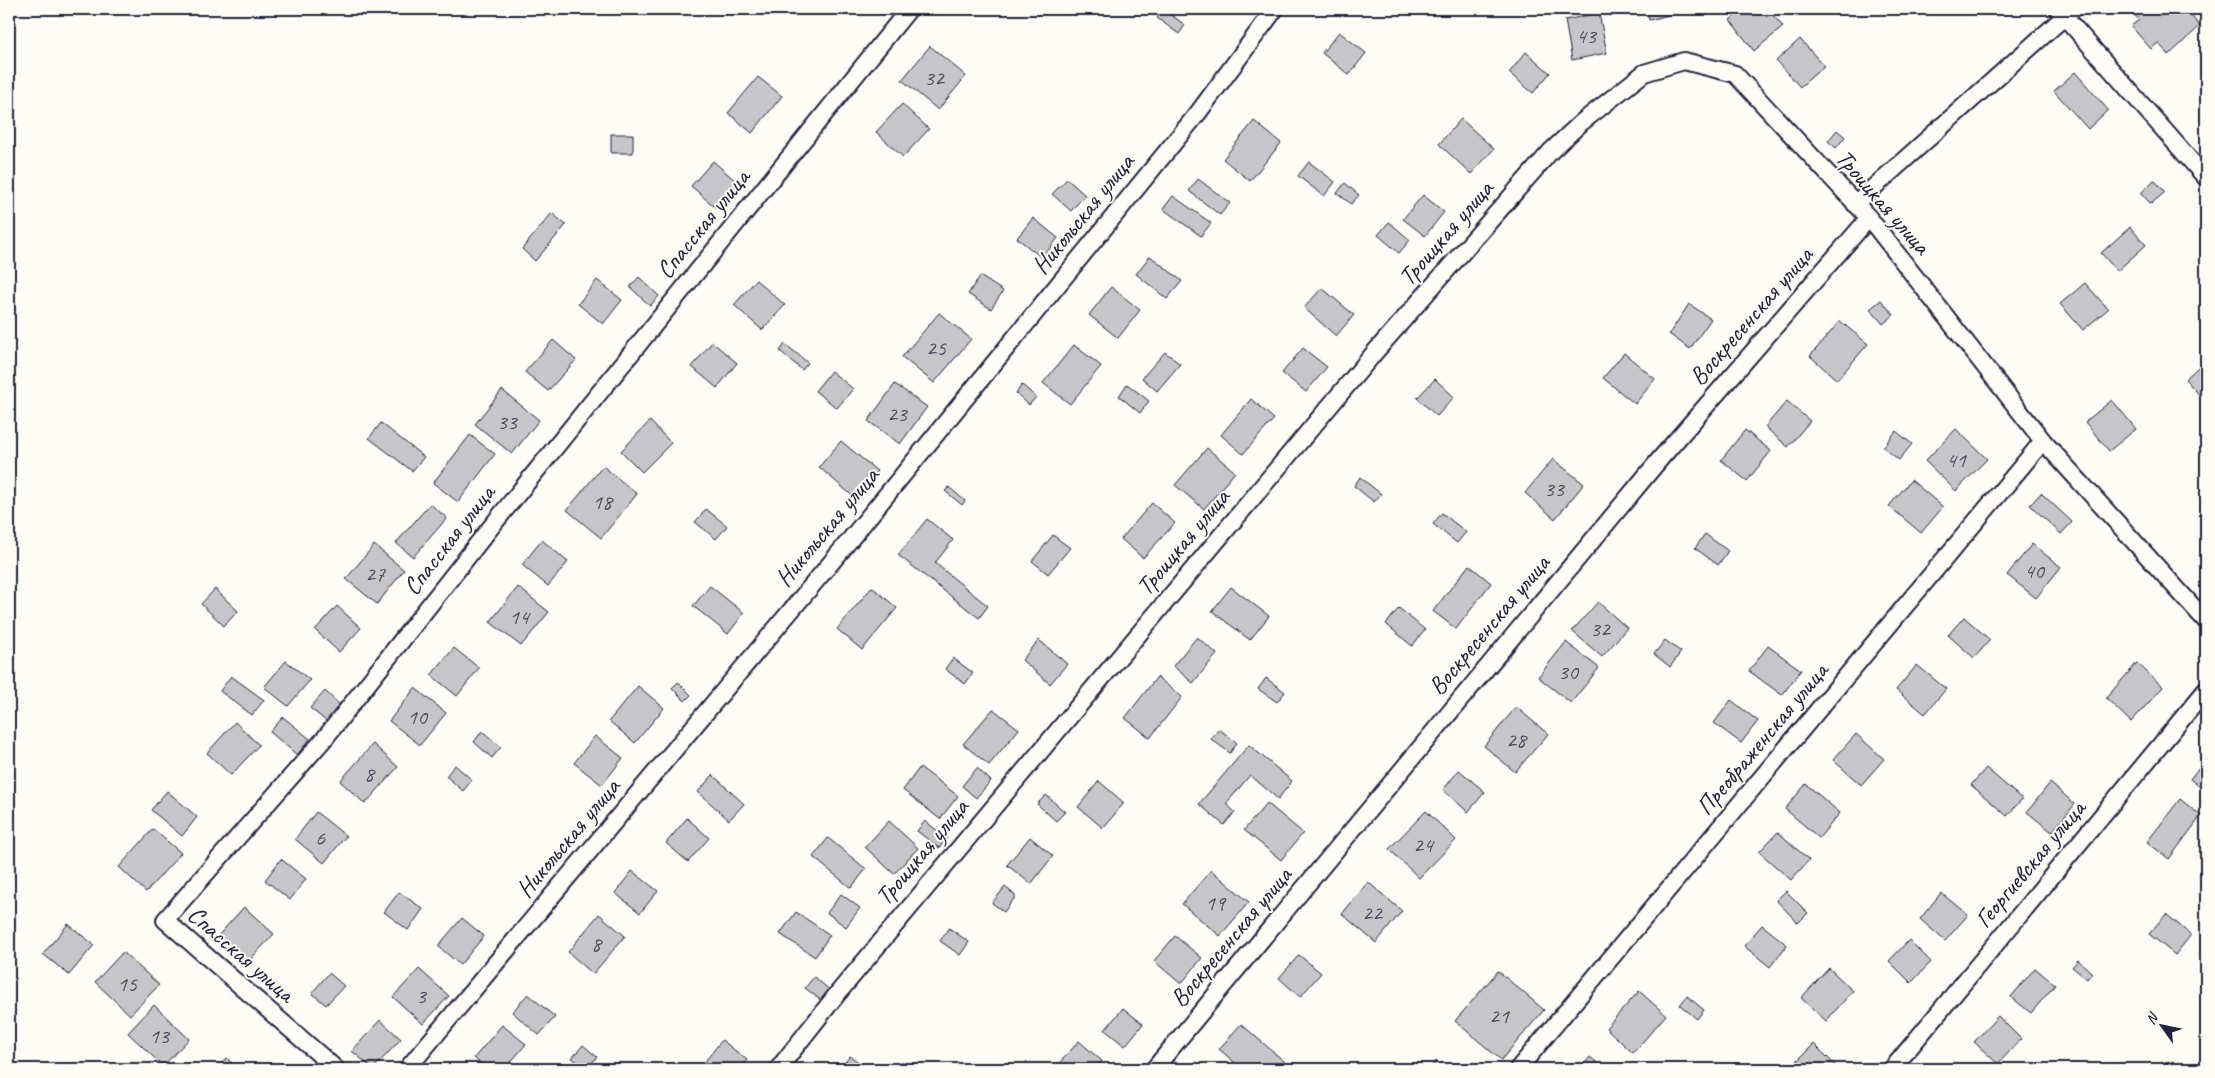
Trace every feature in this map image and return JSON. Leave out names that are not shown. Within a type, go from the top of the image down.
[{"type":"street","name":"Спасская улица","points":[[336,1069],[164,920],[325,738],[483,537],[909,9]]},
{"type":"street","name":"Никольская улица","points":[[407,1069],[852,536],[1198,113],[1275,9]]},
{"type":"street","points":[[1856,204],[2065,11],[2206,178]]},
{"type":"street","name":"Троицкая улица","points":[[778,1069],[838,993],[1376,352],[1551,151],[1582,122],[1644,73],[1684,61],[1735,74],[1869,218],[2044,441],[2206,621]]},
{"type":"street","name":"Воскресенская улица","points":[[1154,1069],[1660,458],[1869,218]]},
{"type":"street","name":"Преображенская улица","points":[[1518,1069],[2044,441]]},
{"type":"street","name":"Георгиевская улица","points":[[1892,1069],[2206,690]]},
{"type":"building","points":[[1163,9],[1185,25],[1179,34],[1157,18]]},
{"type":"building","points":[[1646,9],[1684,9],[1685,11],[1649,20]]},
{"type":"building","points":[[1744,9],[1768,9],[1783,27],[1754,51],[1730,20]]},
{"type":"building","points":[[2138,9],[2167,9],[2170,12],[2174,9],[2185,9],[2200,26],[2169,55],[2158,43],[2151,49],[2131,26],[2139,20],[2133,13]]},
{"type":"building","points":[[1599,13],[1607,53],[1572,60],[1565,20]]},
{"type":"building","points":[[1339,32],[1366,53],[1349,75],[1322,53]]},
{"type":"building","points":[[1800,39],[1824,66],[1800,87],[1776,61]]},
{"type":"building","points":[[930,46],[966,76],[938,110],[902,80]]},
{"type":"building","points":[[1526,52],[1550,73],[1533,93],[1509,73]]},
{"type":"building","points":[[2075,72],[2108,110],[2088,129],[2054,91]]},
{"type":"building","points":[[758,77],[782,96],[752,133],[728,113]]},
{"type":"building","points":[[902,104],[929,129],[903,157],[876,132]]},
{"type":"building","points":[[1461,119],[1494,149],[1471,174],[1439,144]]},
{"type":"building","points":[[1254,121],[1281,143],[1250,181],[1223,159]]},
{"type":"building","points":[[1837,130],[1845,137],[1836,148],[1828,141]]},
{"type":"building","points":[[611,134],[633,134],[633,153],[611,153]]},
{"type":"building","points":[[713,161],[738,183],[716,208],[691,186]]},
{"type":"building","points":[[1309,162],[1335,182],[1324,196],[1298,176]]},
{"type":"building","points":[[1067,179],[1085,195],[1071,211],[1052,194]]},
{"type":"building","points":[[1198,179],[1230,203],[1220,215],[1189,191]]},
{"type":"building","points":[[2154,180],[2165,192],[2151,204],[2141,193]]},
{"type":"building","points":[[1345,183],[1359,195],[1351,204],[1337,193]]},
{"type":"building","points":[[1423,195],[1444,212],[1425,236],[1403,219]]},
{"type":"building","points":[[1173,196],[1211,223],[1201,236],[1163,209]]},
{"type":"building","points":[[552,213],[566,225],[535,261],[522,249]]},
{"type":"building","points":[[1033,218],[1058,238],[1042,258],[1017,238]]},
{"type":"building","points":[[1389,222],[1410,240],[1399,253],[1378,235]]},
{"type":"building","points":[[2130,227],[2146,245],[2117,271],[2101,253]]},
{"type":"building","points":[[1150,256],[1182,281],[1167,299],[1136,274]]},
{"type":"building","points":[[980,276],[1003,291],[991,309],[968,294]]},
{"type":"building","points":[[639,277],[659,296],[650,306],[630,287]]},
{"type":"building","points":[[597,280],[622,300],[603,324],[578,304]]},
{"type":"building","points":[[756,280],[785,305],[762,330],[734,305]]},
{"type":"building","points":[[2085,283],[2108,309],[2083,330],[2060,304]]},
{"type":"building","points":[[1111,287],[1140,310],[1118,338],[1089,315]]},
{"type":"building","points":[[1322,288],[1354,315],[1336,336],[1304,308]]},
{"type":"building","points":[[1881,300],[1894,315],[1883,324],[1870,309]]},
{"type":"building","points":[[1689,304],[1711,319],[1690,349],[1669,334]]},
{"type":"building","points":[[939,313],[971,339],[934,383],[902,357]]},
{"type":"building","points":[[1840,321],[1868,344],[1837,380],[1810,356]]},
{"type":"building","points":[[553,340],[576,360],[548,391],[525,372]]},
{"type":"building","points":[[712,342],[737,363],[717,388],[692,367]]},
{"type":"building","points":[[785,344],[808,363],[802,370],[780,351]]},
{"type":"building","points":[[1074,345],[1101,366],[1070,404],[1043,383]]},
{"type":"building","points":[[1303,348],[1327,367],[1306,392],[1282,373]]},
{"type":"building","points":[[1165,352],[1180,364],[1157,391],[1142,378]]},
{"type":"building","points":[[1624,353],[1655,379],[1635,404],[1603,378]]},
{"type":"building","points":[[2206,360],[2206,394],[2202,398],[2185,379]]},
{"type":"building","points":[[831,371],[853,389],[837,408],[815,391]]},
{"type":"building","points":[[1435,379],[1454,397],[1437,416],[1417,398]]},
{"type":"building","points":[[895,384],[927,407],[900,444],[868,421]]},
{"type":"building","points":[[1127,384],[1149,401],[1140,413],[1119,396]]},
{"type":"building","points":[[1022,385],[1036,397],[1029,405],[1016,393]]},
{"type":"building","points":[[502,390],[539,420],[512,454],[475,424]]},
{"type":"building","points":[[1251,399],[1274,419],[1243,454],[1221,435]]},
{"type":"building","points":[[2112,400],[2136,429],[2109,451],[2085,422]]},
{"type":"building","points":[[1787,401],[1810,421],[1788,447],[1765,427]]},
{"type":"building","points":[[650,421],[671,443],[642,472],[621,451]]},
{"type":"building","points":[[381,423],[424,457],[412,471],[369,438]]},
{"type":"building","points":[[1956,429],[1987,459],[1956,491],[1925,461]]},
{"type":"building","points":[[1745,430],[1771,451],[1747,481],[1721,460]]},
{"type":"building","points":[[1896,431],[1912,444],[1899,460],[1883,447]]},
{"type":"building","points":[[470,435],[495,454],[458,502],[433,483]]},
{"type":"building","points":[[841,441],[877,471],[855,498],[819,467]]},
{"type":"building","points":[[1207,448],[1235,472],[1204,509],[1175,485]]},
{"type":"building","points":[[1553,459],[1584,484],[1555,519],[1525,493]]},
{"type":"building","points":[[603,466],[637,494],[601,538],[567,510]]},
{"type":"building","points":[[1360,477],[1381,494],[1374,502],[1354,486]]},
{"type":"building","points":[[1911,480],[1943,507],[1921,533],[1889,506]]},
{"type":"building","points":[[949,487],[965,501],[962,505],[945,491]]},
{"type":"building","points":[[2041,493],[2072,522],[2061,534],[2030,505]]},
{"type":"building","points":[[1152,503],[1175,523],[1143,558],[1121,539]]},
{"type":"building","points":[[430,504],[447,518],[413,557],[396,543]]},
{"type":"building","points":[[706,509],[727,526],[716,539],[695,522]]},
{"type":"building","points":[[1442,513],[1466,532],[1457,543],[1433,524]]},
{"type":"building","points":[[927,519],[953,540],[935,563],[988,606],[979,618],[898,555]]},
{"type":"building","points":[[1705,534],[1728,551],[1718,565],[1695,548]]},
{"type":"building","points":[[1053,535],[1070,548],[1048,574],[1032,561]]},
{"type":"building","points":[[542,540],[568,562],[548,586],[522,565]]},
{"type":"building","points":[[2032,544],[2061,567],[2036,598],[2007,575]]},
{"type":"building","points":[[374,545],[404,570],[377,604],[346,579]]},
{"type":"building","points":[[1469,565],[1491,583],[1456,629],[1433,611]]},
{"type":"building","points":[[710,586],[744,613],[728,634],[693,606]]},
{"type":"building","points":[[518,587],[549,612],[521,646],[490,622]]},
{"type":"building","points":[[872,587],[897,608],[862,650],[837,629]]},
{"type":"building","points":[[1231,587],[1269,616],[1250,640],[1212,611]]},
{"type":"building","points":[[215,589],[238,611],[224,626],[201,604]]},
{"type":"building","points":[[1598,602],[1627,628],[1602,657],[1572,631]]},
{"type":"building","points":[[337,606],[361,628],[339,652],[315,630]]},
{"type":"building","points":[[1399,608],[1425,630],[1412,646],[1386,624]]},
{"type":"building","points":[[1964,617],[1990,640],[1974,658],[1948,635]]},
{"type":"building","points":[[1197,637],[1217,654],[1193,683],[1173,666]]},
{"type":"building","points":[[1039,640],[1067,664],[1050,684],[1022,660]]},
{"type":"building","points":[[1665,640],[1681,652],[1670,667],[1654,654]]},
{"type":"building","points":[[1566,642],[1599,668],[1571,703],[1538,677]]},
{"type":"building","points":[[1768,646],[1801,670],[1782,695],[1749,671]]},
{"type":"building","points":[[454,648],[479,668],[457,696],[431,675]]},
{"type":"building","points":[[953,658],[973,673],[965,684],[945,669]]},
{"type":"building","points":[[286,661],[310,680],[288,706],[264,687]]},
{"type":"building","points":[[2137,663],[2163,687],[2131,722],[2106,698]]},
{"type":"building","points":[[1917,665],[1946,689],[1925,714],[1896,690]]},
{"type":"building","points":[[231,676],[264,700],[252,715],[220,691]]},
{"type":"building","points":[[1157,677],[1182,697],[1150,738],[1125,718]]},
{"type":"building","points":[[1266,678],[1285,692],[1277,702],[1258,689]]},
{"type":"building","points":[[678,682],[691,695],[685,701],[672,688]]},
{"type":"building","points":[[638,686],[664,708],[635,743],[609,721]]},
{"type":"building","points":[[415,688],[446,713],[420,745],[389,721]]},
{"type":"building","points":[[325,691],[341,706],[327,722],[310,708]]},
{"type":"building","points":[[1731,700],[1758,721],[1741,743],[1714,723]]},
{"type":"building","points":[[1516,707],[1548,734],[1515,772],[1484,746]]},
{"type":"building","points":[[993,709],[1019,729],[989,765],[963,744]]},
{"type":"building","points":[[283,717],[310,739],[297,755],[270,732]]},
{"type":"building","points":[[235,722],[259,745],[231,775],[207,753]]},
{"type":"building","points":[[1219,729],[1237,743],[1230,753],[1211,739]]},
{"type":"building","points":[[482,731],[501,747],[492,758],[474,742]]},
{"type":"building","points":[[1856,734],[1884,759],[1861,785],[1833,760]]},
{"type":"building","points":[[595,736],[623,758],[602,785],[574,763]]},
{"type":"building","points":[[373,744],[398,767],[365,804],[340,781]]},
{"type":"building","points":[[1249,745],[1292,781],[1278,799],[1250,775],[1226,804],[1235,812],[1224,825],[1199,804]]},
{"type":"building","points":[[2206,758],[2206,792],[2190,779]]},
{"type":"building","points":[[455,765],[472,780],[463,791],[446,776]]},
{"type":"building","points":[[920,767],[958,796],[940,819],[903,790]]},
{"type":"building","points":[[977,768],[991,781],[976,798],[962,786]]},
{"type":"building","points":[[1986,768],[2022,799],[2007,816],[1971,785]]},
{"type":"building","points":[[1459,770],[1485,792],[1468,812],[1443,790]]},
{"type":"building","points":[[713,775],[744,804],[729,820],[698,792]]},
{"type":"building","points":[[1099,781],[1124,803],[1103,828],[1078,807]]},
{"type":"building","points":[[2050,783],[2075,804],[2052,832],[2027,812]]},
{"type":"building","points":[[1806,784],[1840,813],[1819,838],[1785,809]]},
{"type":"building","points":[[167,791],[197,817],[182,836],[151,810]]},
{"type":"building","points":[[1046,795],[1065,812],[1056,821],[1037,804]]},
{"type":"building","points":[[2180,799],[2201,816],[2169,859],[2147,842]]},
{"type":"building","points":[[1267,803],[1303,833],[1281,860],[1244,830]]},
{"type":"building","points":[[1426,811],[1456,840],[1419,878],[1389,849]]},
{"type":"building","points":[[316,812],[346,836],[324,863],[295,839]]},
{"type":"building","points":[[687,818],[709,838],[688,862],[666,843]]},
{"type":"building","points":[[889,821],[918,848],[894,874],[865,847]]},
{"type":"building","points":[[925,821],[947,838],[939,848],[917,831]]},
{"type":"building","points":[[153,829],[181,853],[146,892],[119,867]]},
{"type":"building","points":[[1778,832],[1809,860],[1791,880],[1759,852]]},
{"type":"building","points":[[1030,837],[1053,856],[1031,884],[1007,865]]},
{"type":"building","points":[[828,838],[866,869],[851,888],[813,857]]},
{"type":"building","points":[[281,859],[306,879],[290,900],[265,880]]},
{"type":"building","points":[[1211,870],[1249,902],[1220,936],[1182,904]]},
{"type":"building","points":[[632,871],[658,891],[640,913],[615,893]]},
{"type":"building","points":[[1368,882],[1402,911],[1376,943],[1342,914]]},
{"type":"building","points":[[1005,887],[1016,896],[1004,912],[992,903]]},
{"type":"building","points":[[1786,891],[1808,913],[1798,923],[1776,900]]},
{"type":"building","points":[[399,892],[423,909],[408,930],[384,912]]},
{"type":"building","points":[[1941,893],[1968,915],[1945,941],[1920,919]]},
{"type":"building","points":[[841,894],[860,908],[846,927],[827,913]]},
{"type":"building","points":[[244,907],[274,934],[245,965],[216,938]]},
{"type":"building","points":[[796,912],[830,935],[815,957],[780,934]]},
{"type":"building","points":[[599,914],[625,936],[593,974],[568,952]]},
{"type":"building","points":[[2166,914],[2191,935],[2175,955],[2149,934]]},
{"type":"building","points":[[462,918],[484,936],[460,965],[438,946]]},
{"type":"building","points":[[68,924],[94,945],[69,975],[43,954]]},
{"type":"building","points":[[1762,925],[1787,945],[1770,967],[1744,946]]},
{"type":"building","points":[[949,928],[969,942],[960,955],[940,941]]},
{"type":"building","points":[[1175,936],[1202,958],[1181,984],[1154,961]]},
{"type":"building","points":[[1909,940],[1931,962],[1911,983],[1889,961]]},
{"type":"building","points":[[123,952],[159,985],[130,1015],[95,982]]},
{"type":"building","points":[[1299,955],[1321,973],[1300,997],[1279,978]]},
{"type":"building","points":[[2078,960],[2092,973],[2087,979],[2072,967]]},
{"type":"building","points":[[1829,968],[1853,991],[1826,1021],[1801,998]]},
{"type":"building","points":[[2035,968],[2055,985],[2031,1013],[2011,997]]},
{"type":"building","points":[[419,969],[449,996],[423,1024],[393,997]]},
{"type":"building","points":[[1498,971],[1544,1010],[1501,1060],[1455,1021]]},
{"type":"building","points":[[329,973],[344,986],[326,1005],[312,993]]},
{"type":"building","points":[[814,977],[831,991],[822,1001],[805,988]]},
{"type":"building","points":[[1639,991],[1666,1015],[1633,1053],[1606,1028]]},
{"type":"building","points":[[528,994],[555,1017],[539,1035],[512,1012]]},
{"type":"building","points":[[1687,996],[1704,1010],[1697,1019],[1680,1005]]},
{"type":"building","points":[[154,1005],[189,1039],[163,1066],[128,1033]]},
{"type":"building","points":[[1123,1008],[1143,1024],[1125,1046],[1105,1030]]},
{"type":"building","points":[[1998,1016],[2021,1039],[1998,1064],[1974,1042]]},
{"type":"building","points":[[380,1020],[401,1039],[373,1069],[352,1051]]},
{"type":"building","points":[[1241,1024],[1285,1062],[1279,1069],[1242,1069],[1219,1049]]},
{"type":"building","points":[[502,1025],[526,1044],[505,1069],[488,1069],[474,1058]]},
{"type":"building","points":[[722,1040],[747,1060],[740,1069],[699,1069]]},
{"type":"building","points":[[1079,1041],[1102,1061],[1095,1069],[1054,1069]]},
{"type":"building","points":[[1814,1044],[1837,1067],[1834,1069],[1789,1069]]},
{"type":"building","points":[[583,1045],[597,1057],[587,1069],[572,1058]]},
{"type":"building","points":[[850,1056],[868,1069],[840,1069]]},
{"type":"building","points":[[1590,1057],[1605,1069],[1580,1069]]},
{"type":"building","points":[[227,1058],[237,1069],[215,1069]]},
{"type":"building","points":[[1436,1061],[1444,1069],[1428,1069]]}]
